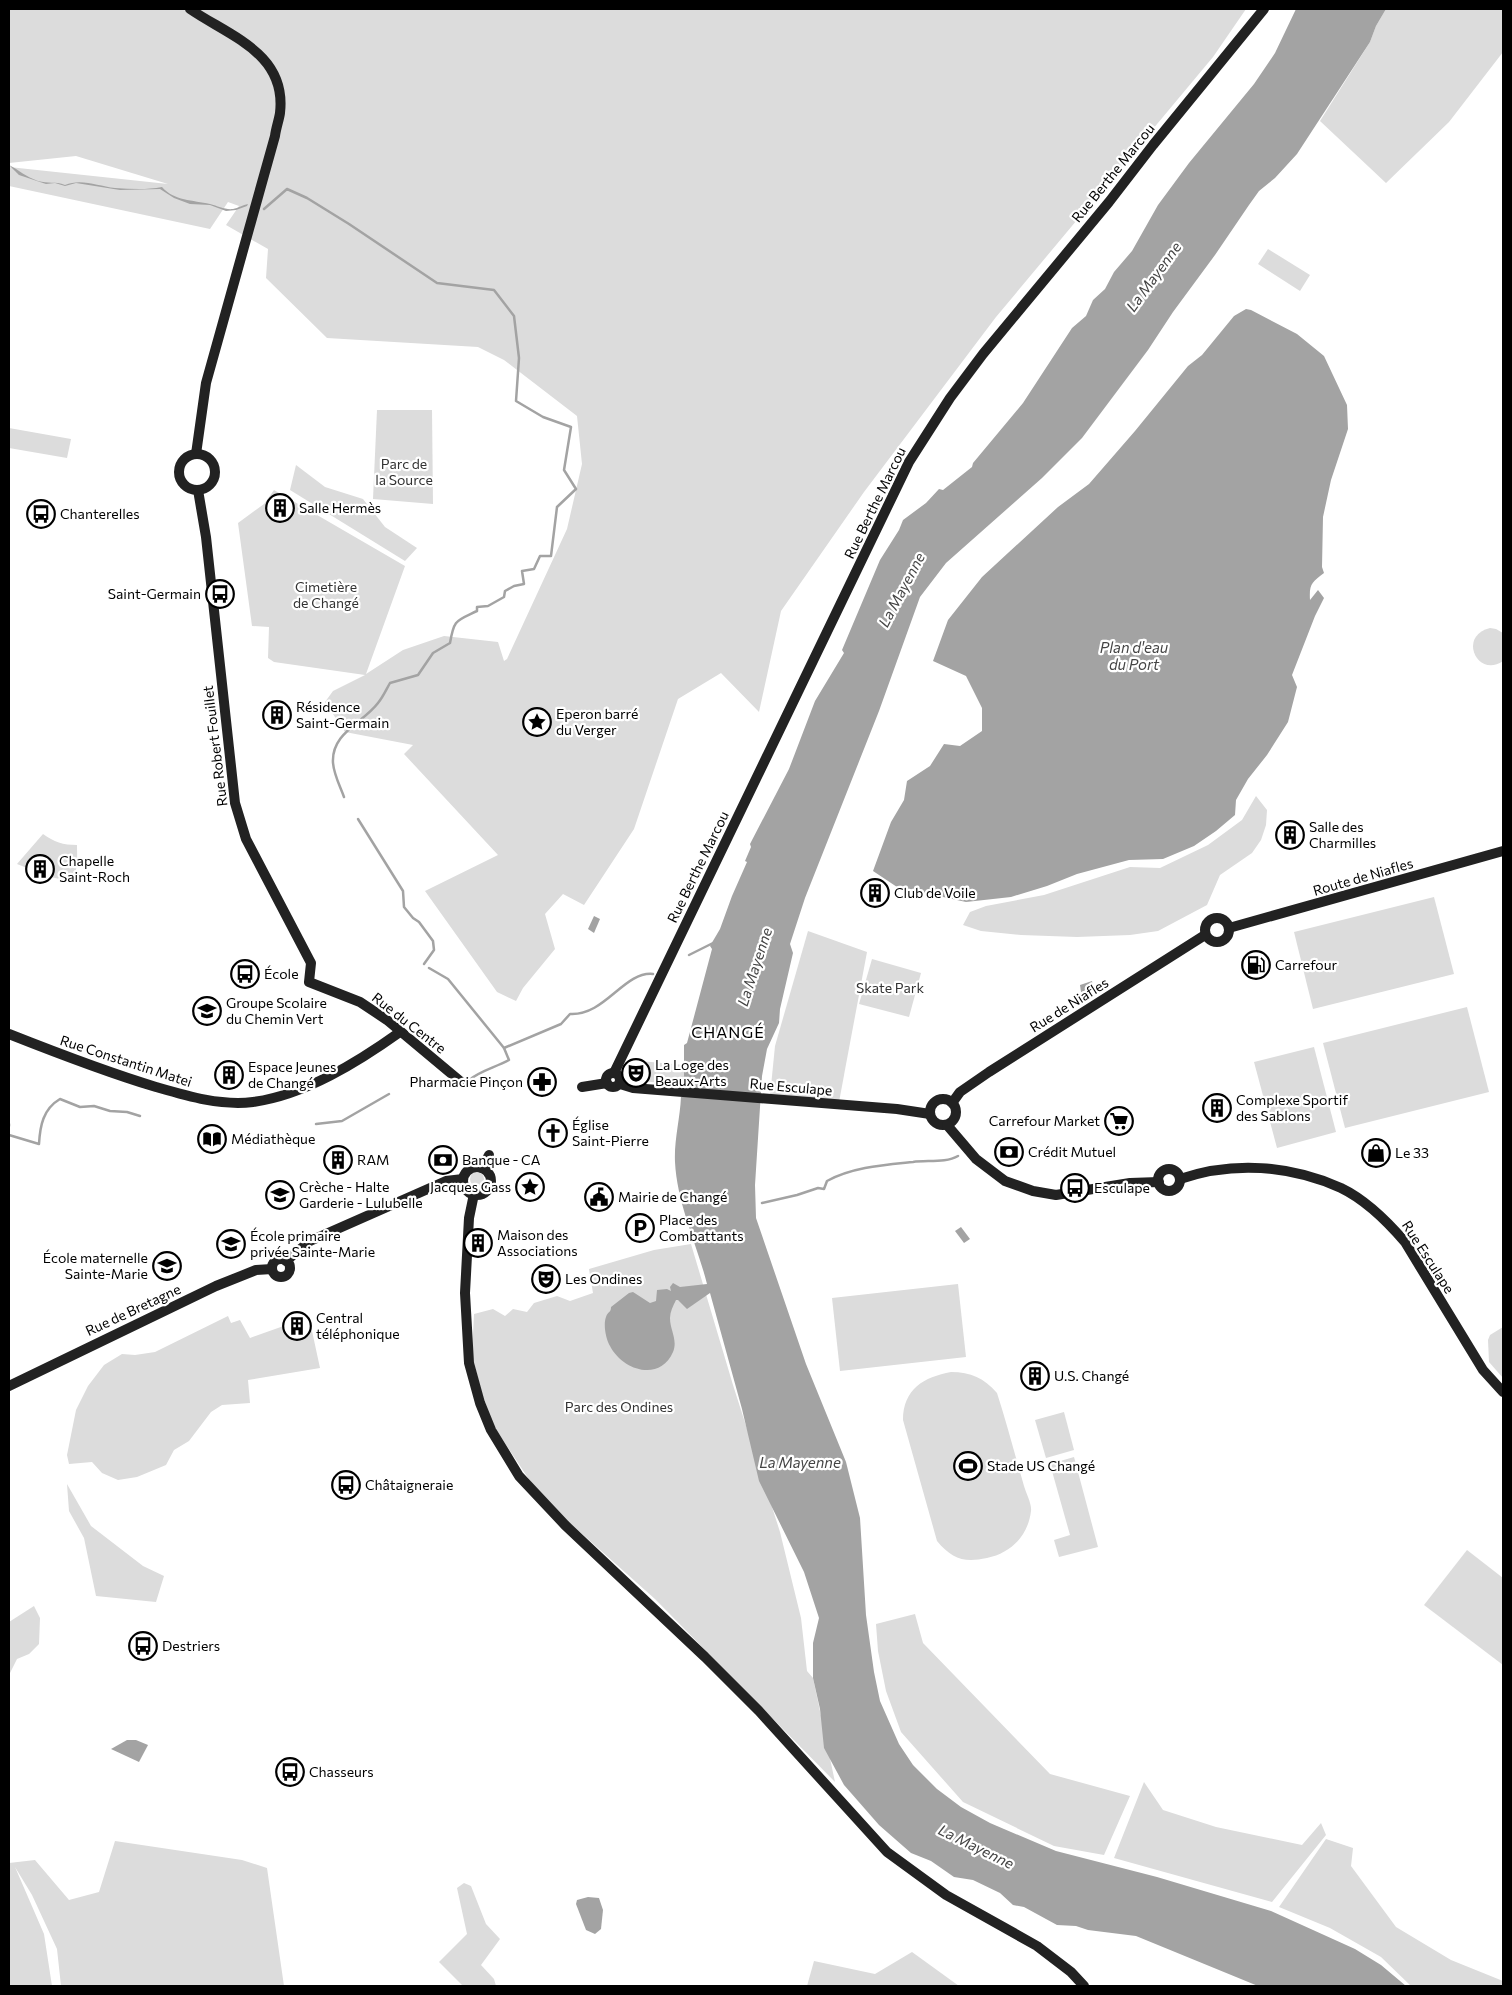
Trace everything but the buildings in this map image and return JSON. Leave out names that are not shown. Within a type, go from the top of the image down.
[{"type":"street","points":[[190,9],[243,41],[261,55],[274,76],[280,100],[280,112],[275,136],[206,383],[196,454]]},
{"type":"street","name":"Rue Berthe Marcou","points":[[614,1073],[909,462],[929,428],[983,354],[1109,202],[1264,9]]},
{"type":"street","points":[[196,454],[210,459],[215,470],[215,477],[210,485],[198,490],[186,486],[180,476],[182,464],[186,459],[196,454]]},
{"type":"street","name":"Rue Robert Fouillet","points":[[198,490],[206,537],[235,803],[246,839],[311,964],[309,982]]},
{"type":"street","name":"Route de Niafles","points":[[1229,928],[1503,851]]},
{"type":"street","points":[[1214,918],[1222,919],[1229,928],[1228,936],[1219,943],[1211,941],[1205,936],[1205,925],[1214,918]]},
{"type":"street","name":"Rue de Niafles","points":[[952,1103],[960,1092],[989,1072],[1205,936]]},
{"type":"street","name":"Rue du Centre","points":[[309,982],[360,1002],[387,1020],[460,1081]]},
{"type":"street","name":"Rue Constantin Matei","points":[[9,1034],[135,1080],[191,1097],[232,1103],[254,1102],[290,1093],[365,1056],[400,1032]]},
{"type":"street","points":[[582,1087],[607,1083],[612,1087],[620,1084],[620,1077],[614,1073],[608,1075],[607,1083]]},
{"type":"street","name":"Rue Esculape","points":[[620,1084],[632,1088],[897,1109],[930,1114]]},
{"type":"street","points":[[944,1100],[952,1103],[956,1111],[951,1123],[946,1125],[936,1123],[930,1114],[931,1106],[936,1101],[944,1100]]},
{"type":"street","points":[[946,1125],[976,1159],[1005,1181],[1033,1191],[1056,1195],[1130,1183],[1158,1182]]},
{"type":"street","points":[[482,1168],[489,1155]]},
{"type":"street","points":[[470,1168],[482,1168],[489,1174],[489,1187],[482,1194],[474,1194],[466,1190],[463,1179],[470,1168]]},
{"type":"street","name":"Rue Esculape","points":[[1180,1179],[1199,1172],[1236,1168],[1267,1168],[1301,1174],[1342,1189],[1371,1208],[1405,1242],[1483,1370],[1503,1392]]},
{"type":"street","points":[[1167,1169],[1174,1170],[1180,1179],[1179,1186],[1170,1191],[1163,1189],[1158,1182],[1159,1175],[1167,1169]]},
{"type":"street","name":"Rue de Bretagne","points":[[9,1386],[216,1286],[256,1270],[272,1269],[275,1261],[281,1259],[286,1261],[310,1241],[446,1181],[463,1179]]},
{"type":"street","points":[[474,1194],[469,1218],[465,1293],[469,1363],[480,1403],[492,1430],[519,1476],[565,1525],[705,1657],[765,1718],[887,1852],[946,1895],[1037,1946],[1071,1972],[1084,1986]]},
{"type":"green space","name":"Cimetière de Changé","points":[[9,9],[1246,9],[1213,57],[996,317],[864,492],[781,611],[759,712],[721,673],[678,699],[634,829],[584,905],[563,894],[545,914],[555,949],[523,988],[516,1001],[497,992],[425,891],[498,855],[404,754],[413,745],[345,732],[325,702],[333,691],[365,675],[274,662],[268,658],[269,627],[252,626],[238,523],[264,504],[274,490],[405,566],[366,674],[403,650],[444,636],[498,642],[504,661],[507,659],[567,529],[582,464],[577,416],[504,360],[478,347],[327,338],[266,278],[268,249],[226,225],[239,206],[228,202],[210,229],[9,186],[9,167],[168,184],[76,156],[9,163]]},
{"type":"green space","points":[[1386,9],[1503,9],[1503,52],[1449,122],[1386,183],[1320,121],[1370,42],[1376,26]]},
{"type":"green space","points":[[1268,249],[1310,275],[1300,291],[1258,264]]},
{"type":"green space","name":"Parc de la Source","points":[[377,410],[432,410],[433,504],[373,499]]},
{"type":"green space","points":[[9,428],[71,439],[67,458],[9,448]]},
{"type":"green space","points":[[296,465],[325,487],[363,499],[385,527],[417,548],[405,561],[290,490]]},
{"type":"green space","points":[[1490,628],[1503,633],[1503,661],[1494,665],[1486,665],[1479,661],[1473,647],[1475,639],[1480,632]]},
{"type":"green space","points":[[1256,796],[1267,810],[1266,825],[1261,840],[1252,853],[1220,875],[1207,905],[1158,931],[1130,935],[1077,937],[981,931],[963,925],[970,912],[986,906],[1044,895],[1130,867],[1160,868],[1208,845],[1242,820]]},
{"type":"green space","points":[[43,834],[59,842],[77,845],[76,870],[71,877],[64,879],[56,878],[17,864]]},
{"type":"green space","points":[[1434,897],[1454,974],[1313,1009],[1294,932]]},
{"type":"green space","points":[[808,931],[867,952],[839,1102],[770,1096],[775,1046]]},
{"type":"green space","name":"Skate Park","points":[[872,959],[921,973],[909,1017],[859,1004]]},
{"type":"green space","points":[[1467,1007],[1489,1092],[1345,1128],[1323,1043]]},
{"type":"green space","points":[[1314,1047],[1336,1132],[1277,1148],[1254,1062]]},
{"type":"green space","points":[[640,1061],[684,1065],[684,1085],[641,1081]]},
{"type":"green space","points":[[474,1172],[480,1172],[484,1179],[480,1186],[474,1186],[470,1182],[470,1176]]},
{"type":"green space","name":"Parc des Ondines","points":[[691,1244],[733,1385],[780,1532],[801,1618],[807,1671],[813,1678],[835,1782],[655,1599],[561,1515],[534,1487],[493,1425],[485,1405],[472,1355],[474,1314],[493,1309],[505,1316],[513,1309],[527,1312],[534,1303],[557,1296],[570,1301],[593,1293],[589,1269],[654,1250]]},
{"type":"green space","points":[[958,1284],[966,1357],[840,1371],[832,1298]]},
{"type":"green space","points":[[228,1316],[231,1323],[240,1320],[250,1338],[309,1317],[320,1368],[248,1380],[250,1403],[222,1405],[211,1412],[189,1441],[174,1450],[166,1465],[137,1477],[118,1480],[102,1473],[92,1462],[69,1464],[67,1455],[76,1410],[88,1386],[104,1365],[122,1354],[135,1355],[155,1352]]},
{"type":"green space","points":[[1503,1327],[1503,1378],[1489,1362],[1488,1340],[1490,1335]]},
{"type":"green space","name":"Stade US Changé","points":[[951,1372],[965,1373],[977,1377],[987,1383],[997,1393],[1030,1502],[1029,1520],[1022,1536],[1011,1548],[996,1556],[987,1558],[965,1560],[953,1556],[937,1541],[903,1420],[907,1400],[917,1386],[932,1377]]},
{"type":"green space","points":[[1064,1412],[1074,1450],[1046,1458],[1035,1420]]},
{"type":"green space","points":[[1074,1457],[1098,1547],[1059,1557],[1054,1540],[1070,1535],[1050,1464]]},
{"type":"green space","points":[[67,1484],[91,1526],[143,1566],[164,1576],[156,1602],[96,1596],[84,1538],[69,1511]]},
{"type":"green space","points":[[1467,1550],[1503,1578],[1503,1665],[1424,1605]]},
{"type":"green space","points":[[34,1606],[40,1618],[39,1644],[29,1654],[17,1659],[9,1675],[9,1622]]},
{"type":"green space","points":[[915,1614],[923,1643],[1050,1774],[1130,1796],[1104,1855],[1054,1846],[963,1802],[901,1732],[886,1691],[878,1651],[876,1624]]},
{"type":"green space","points":[[1144,1782],[1163,1810],[1216,1827],[1302,1845],[1321,1823],[1326,1835],[1272,1902],[1114,1858]]},
{"type":"green space","points":[[1326,1839],[1353,1848],[1351,1866],[1396,1927],[1451,1960],[1503,1981],[1503,1986],[1411,1986],[1381,1957],[1330,1928],[1279,1907]]},
{"type":"green space","points":[[115,1841],[242,1860],[267,1868],[284,1986],[61,1986],[57,1949],[32,1895],[15,1867],[44,1934],[52,1986],[9,1986],[9,1863],[35,1860],[69,1900],[99,1892]]},
{"type":"green space","points":[[464,1883],[471,1886],[486,1924],[500,1939],[481,1965],[494,1979],[496,1986],[463,1986],[439,1962],[467,1934],[457,1888]]},
{"type":"green space","points":[[912,1952],[959,1986],[807,1986],[814,1961],[875,1974]]},
{"type":"water","name":"La Mayenne","points":[[1296,9],[1386,9],[1376,26],[1370,42],[1297,154],[1275,178],[1259,191],[1148,350],[1082,438],[1042,478],[946,563],[920,597],[879,711],[805,898],[790,944],[793,953],[780,1009],[779,1023],[767,1049],[762,1076],[755,1185],[756,1218],[806,1364],[846,1462],[860,1518],[866,1615],[880,1701],[899,1744],[913,1765],[937,1789],[961,1807],[990,1823],[1056,1851],[1157,1877],[1271,1911],[1355,1949],[1381,1965],[1406,1986],[1258,1986],[1136,1936],[1088,1930],[1076,1926],[1057,1925],[1024,1907],[1013,1905],[1000,1893],[973,1880],[954,1877],[931,1861],[911,1853],[879,1825],[844,1785],[824,1748],[820,1709],[813,1678],[813,1643],[819,1618],[804,1572],[759,1481],[742,1409],[710,1293],[687,1309],[676,1300],[670,1318],[674,1339],[673,1352],[660,1367],[651,1370],[632,1367],[616,1355],[610,1346],[605,1328],[605,1320],[611,1307],[629,1293],[633,1292],[650,1303],[656,1301],[657,1290],[667,1289],[671,1291],[670,1287],[673,1283],[680,1287],[707,1284],[683,1209],[675,1162],[681,1097],[684,1097],[686,1086],[684,1085],[684,1045],[687,1043],[712,949],[710,946],[720,929],[747,862],[745,861],[751,847],[750,844],[789,769],[815,701],[844,653],[842,650],[880,560],[899,530],[903,520],[926,503],[939,489],[943,490],[972,467],[973,463],[1023,403],[1072,328],[1086,316],[1093,300],[1105,289],[1114,272],[1132,251],[1158,205],[1189,163],[1254,84],[1275,53]]},
{"type":"water","points":[[9,165],[30,178],[42,182],[58,183],[65,185],[77,182],[83,182],[127,189],[162,187],[172,195],[224,208],[233,209],[248,204],[236,210],[226,211],[210,205],[190,204],[174,198],[160,189],[120,190],[76,183],[65,186],[55,183],[46,184],[19,175]]},
{"type":"water","name":"Plan d'eau du Port","points":[[1246,309],[1297,334],[1324,356],[1347,405],[1348,429],[1331,480],[1323,517],[1322,567],[1324,573],[1314,581],[1310,590],[1310,600],[1318,590],[1324,598],[1292,675],[1297,687],[1288,722],[1267,755],[1248,779],[1236,800],[1235,815],[1194,846],[1163,859],[1129,860],[1077,874],[1011,897],[966,902],[897,887],[873,871],[891,822],[904,800],[907,781],[930,766],[944,744],[960,746],[982,731],[982,708],[966,676],[933,661],[948,620],[982,577],[1058,507],[1089,484],[1188,366],[1202,355],[1234,316]]},
{"type":"water","points":[[594,916],[600,919],[594,933],[588,929]]},
{"type":"water","points":[[1092,981],[1094,991],[1081,992],[1080,985]]},
{"type":"water","points":[[961,1227],[970,1239],[964,1243],[955,1231]]},
{"type":"water","points":[[127,1740],[136,1740],[148,1745],[139,1762],[111,1749]]},
{"type":"water","points":[[588,1897],[599,1898],[603,1910],[601,1929],[595,1934],[586,1930],[576,1904],[577,1900]]},
{"type":"waterway","points":[[264,209],[287,189],[307,198],[349,224],[437,283],[494,290],[514,316],[519,358],[516,401],[543,417],[571,427],[564,470],[576,489],[557,507],[551,556],[540,556],[534,569],[522,571],[524,584],[514,586],[505,591],[504,597],[488,606],[477,607],[477,611],[460,619],[453,629],[450,643],[433,653],[418,675],[390,683],[372,710],[342,736],[337,744],[333,763],[344,797]]},
{"type":"waterway","points":[[358,819],[403,891],[404,907],[419,922],[433,941],[434,950],[424,964]]},
{"type":"waterway","points":[[689,955],[713,943]]},
{"type":"waterway","points":[[429,968],[448,979],[504,1048]]},
{"type":"waterway","points":[[469,1080],[509,1060],[504,1048],[561,1024],[570,1014],[582,1013],[594,1008],[633,979],[653,974]]},
{"type":"waterway","points":[[316,1124],[342,1121],[389,1094]]},
{"type":"waterway","points":[[9,1135],[39,1144],[40,1131],[46,1113],[60,1099],[80,1107],[94,1106],[140,1116]]},
{"type":"waterway","points":[[762,1203],[818,1188],[824,1189],[827,1181],[837,1176],[869,1167],[942,1160],[958,1156]]},
{"type":"place","name":"Salle Hermès","points":[[280,508]]},
{"type":"place","name":"Chanterelles","points":[[41,514]]},
{"type":"place","name":"Saint-Germain","points":[[220,594]]},
{"type":"place","name":"Résidence Saint-Germain","points":[[277,715]]},
{"type":"place","name":"Eperon barré du Verger","points":[[537,722]]},
{"type":"place","name":"Salle des Charmilles","points":[[1290,835]]},
{"type":"place","name":"Chapelle Saint-Roch","points":[[40,869]]},
{"type":"place","name":"Club de Voile","points":[[875,893]]},
{"type":"place","name":"Carrefour","points":[[1256,965]]},
{"type":"place","name":"École","points":[[245,974]]},
{"type":"place","name":"Groupe Scolaire du Chemin Vert","points":[[207,1011]]},
{"type":"place","name":"La Loge des Beaux-Arts","points":[[636,1073]]},
{"type":"place","name":"Espace Jeunes de Changé","points":[[229,1075]]},
{"type":"place","name":"Pharmacie Pinçon","points":[[542,1082]]},
{"type":"place","name":"Complexe Sportif des Sablons","points":[[1217,1108]]},
{"type":"place","name":"Carrefour Market","points":[[1119,1121]]},
{"type":"place","name":"Église Saint-Pierre","points":[[553,1133]]},
{"type":"place","name":"Médiathèque","points":[[212,1139]]},
{"type":"place","name":"Crédit Mutuel","points":[[1009,1152]]},
{"type":"place","name":"Le 33","points":[[1376,1153]]},
{"type":"place","name":"RAM","points":[[338,1160]]},
{"type":"place","name":"Banque - CA","points":[[443,1160]]},
{"type":"place","name":"Jacques Gass","points":[[530,1187]]},
{"type":"place","name":"Esculape","points":[[1075,1188]]},
{"type":"place","name":"Crèche - Halte Garderie - Lulubelle","points":[[280,1195]]},
{"type":"place","name":"Mairie de Changé","points":[[599,1197]]},
{"type":"place","name":"Place des Combattants","points":[[640,1228]]},
{"type":"place","name":"Maison des Associations","points":[[478,1243]]},
{"type":"place","name":"École primaire privée Sainte-Marie","points":[[231,1244]]},
{"type":"place","name":"École maternelle Sainte-Marie","points":[[167,1266]]},
{"type":"place","name":"Les Ondines","points":[[546,1279]]},
{"type":"place","name":"Central téléphonique","points":[[297,1326]]},
{"type":"place","name":"U.S. Changé","points":[[1035,1376]]},
{"type":"place","name":"Stade US Changé","points":[[968,1466]]},
{"type":"place","name":"Châtaigneraie","points":[[346,1485]]},
{"type":"place","name":"Destriers","points":[[143,1646]]},
{"type":"place","name":"Chasseurs","points":[[290,1772]]},
{"type":"district","name":"CHANGÉ","points":[[728,1032]]}]
